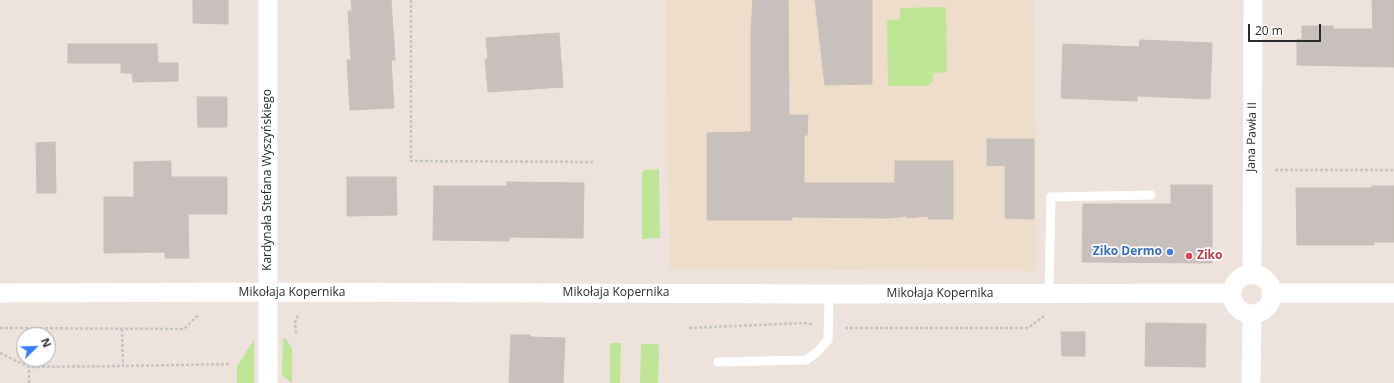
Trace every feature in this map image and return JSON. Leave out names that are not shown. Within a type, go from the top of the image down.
[{"type":"street","name":"Kardynała Stefana Wyszyńskiego","points":[[268,0],[268,383]]},
{"type":"street","name":"Jana Pawła II","points":[[1252,275],[1253,0]]},
{"type":"street","points":[[1252,275],[1263,278],[1267,282],[1272,293],[1268,305],[1264,310],[1252,314],[1240,310],[1235,305],[1232,293],[1233,287],[1240,278],[1252,275]]},
{"type":"street","name":"Mikołaja Kopernika","points":[[0,293],[1232,293]]},
{"type":"street","points":[[1272,293],[1394,293]]},
{"type":"street","points":[[1251,383],[1252,314]]},
{"type":"lane","points":[[1049,294],[1051,197],[1151,195]]},
{"type":"lane","points":[[718,362],[806,360],[817,352],[828,340],[829,294]]},
{"type":"path","points":[[411,0],[411,161],[595,162]]},
{"type":"path","points":[[1269,170],[1394,170]]},
{"type":"path","points":[[0,328],[184,329],[202,311]]},
{"type":"path","points":[[688,328],[805,323],[828,328],[1028,328],[1046,315]]},
{"type":"path","points":[[122,329],[123,366]]},
{"type":"path","points":[[0,353],[16,361]]},
{"type":"path","points":[[56,367],[231,364]]},
{"type":"path","points":[[29,367],[29,383]]},
{"type":"shaded area","points":[[666,0],[1033,0],[1036,132],[1036,271],[669,269]]},
{"type":"green space","points":[[946,7],[947,72],[933,73],[933,81],[928,86],[888,86],[887,20],[900,19],[900,8]]},
{"type":"green space","points":[[659,169],[660,238],[642,239],[642,172],[645,170]]},
{"type":"green space","points":[[283,338],[286,339],[292,348],[292,383],[282,375]]},
{"type":"green space","points":[[254,340],[254,383],[237,383],[237,366]]},
{"type":"green space","points":[[612,343],[621,343],[620,383],[610,383],[610,345]]},
{"type":"green space","points":[[641,344],[658,344],[658,383],[640,383]]},
{"type":"building","points":[[193,0],[228,0],[228,24],[193,23]]},
{"type":"building","points":[[351,0],[391,0],[395,60],[391,60],[394,108],[350,110],[347,60],[351,60],[348,11],[352,11]]},
{"type":"building","points":[[753,0],[788,0],[789,115],[808,115],[807,135],[804,135],[804,183],[895,183],[895,161],[953,161],[953,219],[928,219],[928,216],[907,218],[907,216],[889,218],[792,217],[792,220],[707,220],[707,133],[751,132],[751,28]]},
{"type":"building","points":[[815,0],[872,0],[872,84],[825,85]]},
{"type":"building","points":[[1372,0],[1394,0],[1394,67],[1297,65],[1297,39],[1302,40],[1302,26],[1333,26],[1333,29],[1373,29]]},
{"type":"building","points":[[559,33],[563,87],[488,92],[485,59],[488,59],[486,38]]},
{"type":"building","points":[[1140,40],[1212,43],[1210,99],[1137,96],[1137,101],[1061,98],[1063,44],[1139,47]]},
{"type":"building","points":[[68,44],[157,44],[158,63],[178,63],[178,81],[133,82],[132,73],[121,73],[121,63],[68,63]]},
{"type":"building","points":[[197,97],[227,97],[227,127],[198,127]]},
{"type":"building","points":[[987,139],[1034,139],[1034,219],[1005,218],[1005,165],[987,166]]},
{"type":"building","points":[[55,142],[56,193],[37,193],[36,143]]},
{"type":"building","points":[[171,161],[171,177],[227,177],[227,214],[188,214],[189,258],[165,258],[165,252],[104,253],[104,197],[134,197],[134,162]]},
{"type":"building","points":[[347,177],[396,177],[397,215],[347,216]]},
{"type":"building","points":[[507,182],[584,183],[583,238],[509,237],[509,241],[433,240],[434,186],[507,186]]},
{"type":"building","points":[[1171,185],[1212,185],[1212,263],[1082,262],[1083,204],[1171,204]]},
{"type":"building","points":[[1372,186],[1394,186],[1394,242],[1374,242],[1374,245],[1297,245],[1296,188],[1372,188]]},
{"type":"building","points":[[1146,323],[1206,324],[1205,367],[1145,366]]},
{"type":"building","points":[[1061,332],[1085,332],[1085,356],[1062,356]]},
{"type":"building","points":[[511,335],[565,338],[563,383],[509,383]]},
{"type":"place","name":"Ziko Dermo","points":[[1170,252]]},
{"type":"place","name":"Ziko","points":[[1189,256]]}]
